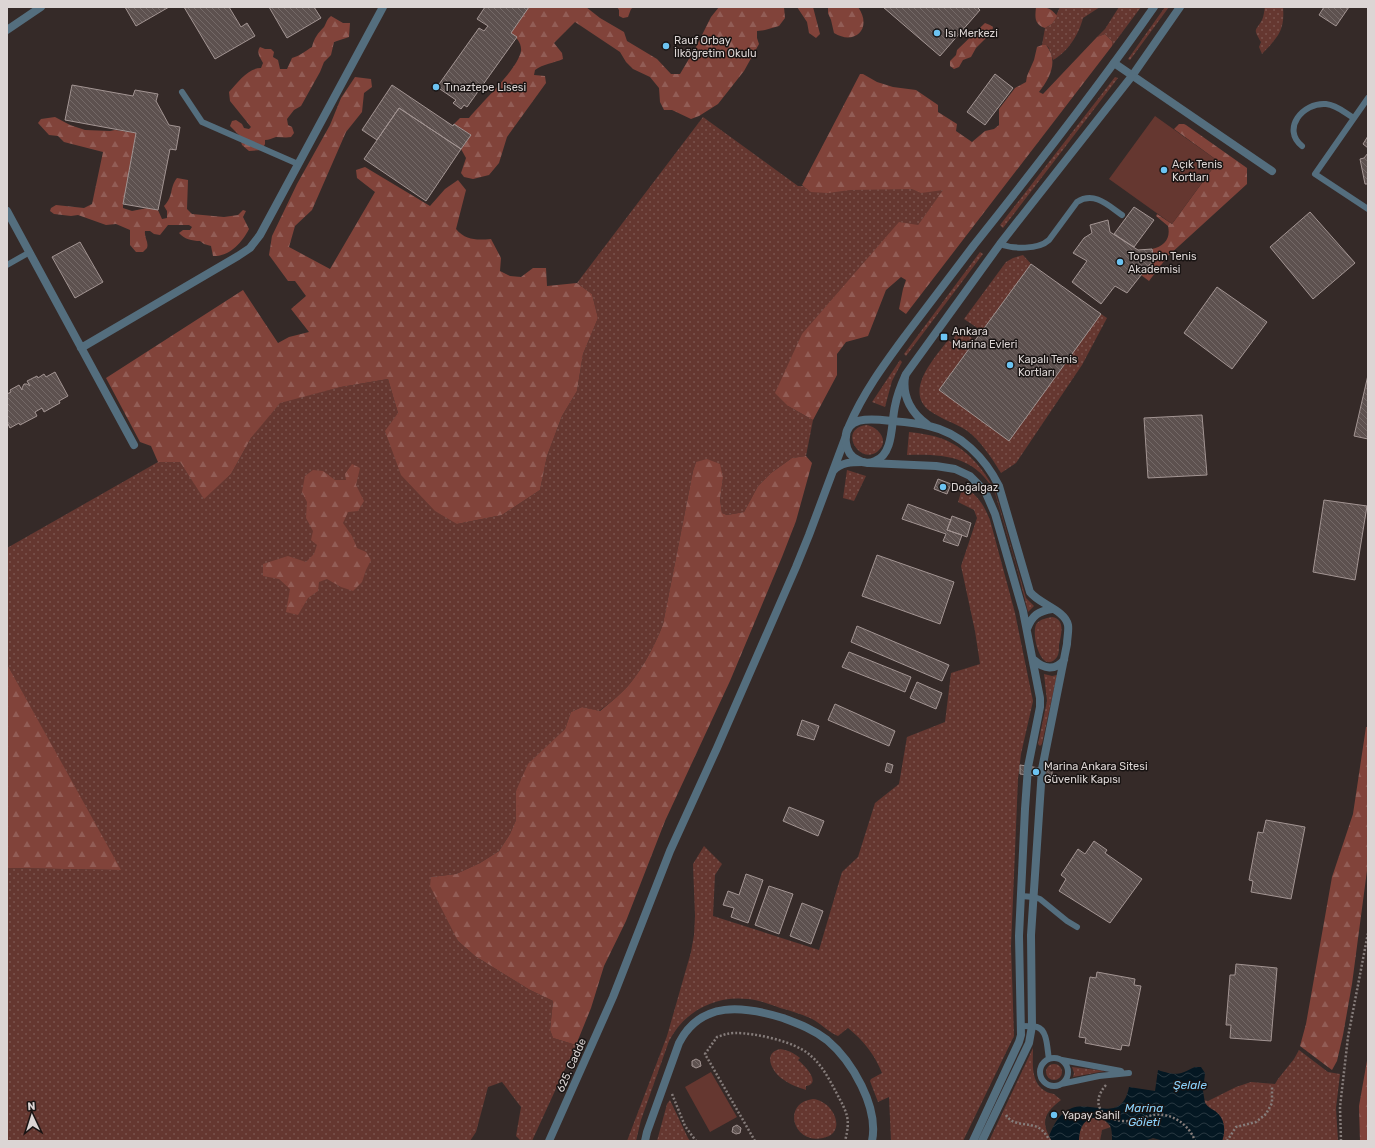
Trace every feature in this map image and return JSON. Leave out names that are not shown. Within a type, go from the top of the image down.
[{"type":"street","points":[[7,30],[41,7]]},
{"type":"street","points":[[81,348],[250,248],[260,235],[383,7]]},
{"type":"street","name":"625. Cadde","points":[[549,1141],[612,997],[670,851],[717,748],[807,541],[831,473],[862,399],[884,365],[952,273],[1022,186],[1154,7]]},
{"type":"street","points":[[982,1141],[1029,1043],[1032,1026],[1031,935],[1042,768],[1064,660],[1068,625],[1065,618],[1034,597],[1030,592],[997,481],[988,467],[964,443],[943,431],[928,426],[892,421],[871,419],[859,420],[851,426],[846,435],[846,442],[849,452],[854,458],[866,463],[879,460],[887,451],[891,436],[892,421],[897,396],[906,374],[1000,244],[1132,76],[1180,7]]},
{"type":"street","points":[[1114,63],[1272,171]]},
{"type":"street","points":[[7,211],[134,445]]},
{"type":"street","points":[[906,374],[905,389],[909,404],[916,416],[928,426]]},
{"type":"street","points":[[831,473],[841,464],[848,463],[936,466],[950,468],[966,473],[979,484],[987,495],[995,514],[1023,611],[1034,660],[1040,707],[1028,767],[1025,809],[1019,936],[1021,1026],[1019,1042],[973,1141]]},
{"type":"street","points":[[1027,629],[1030,621],[1038,612],[1052,609]]},
{"type":"street","points":[[1034,660],[1043,667],[1049,668],[1055,667],[1064,660]]},
{"type":"street","points":[[645,1141],[666,1078],[684,1034],[699,1020],[708,1015],[728,1009],[765,1012],[803,1025],[838,1049],[847,1061],[868,1101],[873,1120],[872,1141]]},
{"type":"lane","points":[[182,92],[202,122],[298,164]]},
{"type":"lane","points":[[1368,98],[1315,174],[1368,209]]},
{"type":"lane","points":[[1302,146],[1295,138],[1295,126],[1296,119],[1306,109],[1319,104],[1332,105],[1354,118]]},
{"type":"lane","points":[[1000,244],[1017,248],[1045,244],[1077,202],[1089,198],[1101,200],[1122,215]]},
{"type":"lane","points":[[7,265],[30,252]]},
{"type":"lane","points":[[1021,896],[1034,897],[1045,902],[1058,915],[1077,927]]},
{"type":"lane","points":[[1021,1026],[1038,1027],[1042,1030],[1049,1059]]},
{"type":"lane","points":[[1053,1058],[1062,1060],[1129,1073],[1100,1076],[1055,1086],[1046,1083],[1040,1075],[1042,1066],[1049,1059],[1053,1058]]},
{"type":"lane","points":[[1059,1085],[1068,1075],[1067,1067],[1062,1060]]},
{"type":"path","points":[[1341,1141],[1340,1107],[1348,1037],[1368,934]]},
{"type":"path","points":[[755,1141],[705,1054],[717,1037],[735,1033],[756,1035],[793,1045],[810,1054],[824,1070],[847,1114],[848,1122],[845,1141]]},
{"type":"path","points":[[666,1078],[685,1126],[696,1141]]},
{"type":"path","points":[[1107,1083],[1099,1098],[1100,1109],[1104,1114],[1116,1120],[1124,1121],[1134,1121],[1155,1115],[1175,1118],[1187,1127],[1195,1141]]},
{"type":"path","points":[[1227,1141],[1236,1127],[1256,1122],[1266,1114],[1272,1103],[1272,1086]]},
{"type":"path","points":[[1003,1097],[1005,1112],[1009,1119],[1017,1123],[1038,1128],[1050,1141]]},
{"type":"shaded area","points":[[1060,7],[1100,7],[1083,18],[1079,30],[1072,42],[1058,57],[1053,60],[1049,48],[1046,45],[1042,45],[1045,28],[1052,24]]},
{"type":"shaded area","points":[[1119,7],[1141,7],[1112,46],[1112,41],[1105,34],[1097,37],[1105,29]]},
{"type":"shaded area","points":[[1165,7],[1169,7],[1130,60],[1128,59]]},
{"type":"shaded area","points":[[1265,7],[1283,7],[1283,22],[1276,38],[1262,54],[1259,47],[1261,42],[1256,29],[1263,18]]},
{"type":"shaded area","points":[[1115,77],[1118,78],[1003,228],[1000,225]]},
{"type":"shaded area","name":"Açık Tenis Kortları","points":[[1155,116],[1218,161],[1172,224],[1109,179]]},
{"type":"shaded area","points":[[703,117],[798,186],[947,185],[788,406],[813,420],[806,456],[792,458],[771,473],[758,486],[744,512],[727,515],[722,513],[720,499],[723,478],[696,462],[663,624],[651,652],[640,670],[634,679],[614,700],[599,711],[582,707],[571,712],[565,729],[551,743],[516,791],[516,820],[510,834],[499,851],[480,863],[456,874],[431,877],[458,941],[475,956],[530,990],[553,1001],[550,1030],[553,1038],[576,1045],[532,1141],[521,1141],[516,1136],[521,1107],[502,1082],[488,1087],[476,1132],[470,1141],[7,1141],[7,868],[120,870],[7,664],[7,548],[158,462],[180,462],[204,498],[231,474],[251,438],[280,402],[341,387],[388,379],[398,413],[457,524],[502,515],[540,490],[547,456],[562,416],[577,391],[583,354],[598,318],[592,294],[577,283]]},
{"type":"shaded area","points":[[980,252],[983,254],[906,356],[904,354]]},
{"type":"shaded area","points":[[1023,255],[1031,264],[982,331],[964,319],[1006,262]]},
{"type":"shaded area","points":[[1101,314],[1107,318],[1082,365],[1016,463],[1001,473],[985,450],[971,434],[934,414],[922,403],[920,384],[929,365],[948,340],[951,342],[960,330],[975,340],[939,390],[1009,441]]},
{"type":"shaded area","points":[[900,360],[902,362],[892,381],[885,407],[872,402]]},
{"type":"shaded area","points":[[867,425],[876,429],[882,436],[883,440],[881,448],[877,452],[870,455],[864,454],[858,450],[852,438],[853,432],[858,428]]},
{"type":"shaded area","points":[[909,432],[935,436],[951,443],[974,460],[991,483],[995,491],[1026,598],[1034,606],[1028,612],[995,493],[987,481],[969,464],[934,455],[907,455]]},
{"type":"shaded area","points":[[847,470],[866,476],[854,501],[843,498]]},
{"type":"shaded area","points":[[963,486],[980,500],[990,520],[1015,613],[1033,701],[1021,754],[1018,779],[1011,946],[1014,1036],[963,1141],[891,1141],[889,1097],[878,1102],[870,1081],[882,1073],[872,1054],[864,1043],[848,1028],[838,1036],[815,1021],[800,1014],[760,1001],[735,998],[712,1003],[701,1008],[692,1014],[675,1031],[669,1041],[641,1120],[636,1141],[627,1141],[667,1036],[691,952],[695,916],[693,864],[704,846],[722,864],[715,875],[713,916],[819,950],[842,872],[858,857],[875,803],[899,784],[907,737],[945,722],[951,673],[980,664],[975,631],[961,566],[977,518],[974,510],[958,502]]},
{"type":"shaded area","points":[[1052,617],[1059,621],[1062,628],[1058,656],[1053,661],[1049,662],[1045,661],[1039,652],[1035,639],[1035,627],[1037,623],[1042,620]]},
{"type":"shaded area","points":[[1044,674],[1052,676],[1057,675],[1042,744],[1040,746],[1038,744],[1047,701]]},
{"type":"shaded area","points":[[1033,1048],[1033,1071],[1037,1082],[1045,1091],[1054,1094],[1061,1100],[1051,1109],[1046,1118],[1046,1128],[1052,1141],[989,1141]]},
{"type":"shaded area","points":[[780,1049],[791,1052],[800,1058],[798,1060],[811,1074],[812,1082],[806,1086],[806,1090],[787,1082],[774,1071],[770,1058],[775,1051]]},
{"type":"shaded area","points":[[1299,1050],[1328,1072],[1340,1074],[1336,1108],[1338,1141],[1222,1141],[1224,1133],[1223,1121],[1215,1111],[1208,1107],[1204,1100],[1208,1101],[1236,1087],[1251,1082],[1275,1084]]},
{"type":"shaded area","points":[[1054,1064],[1061,1069],[1062,1072],[1057,1079],[1054,1080],[1047,1075],[1046,1072],[1051,1065]]},
{"type":"shaded area","points":[[1072,1067],[1105,1071],[1073,1077],[1074,1073]]},
{"type":"shaded area","points":[[711,1072],[737,1117],[710,1132],[685,1087]]},
{"type":"shaded area","points":[[813,1099],[827,1105],[835,1117],[835,1130],[831,1135],[823,1138],[813,1138],[804,1135],[798,1130],[795,1123],[794,1115],[797,1108],[803,1102]]},
{"type":"shaded area","points":[[670,1100],[690,1141],[657,1141],[667,1104]]},
{"type":"shaded area","points":[[1095,1117],[1103,1119],[1111,1127],[1102,1130],[1100,1141],[1079,1141],[1082,1126],[1087,1120]]},
{"type":"green space","points":[[529,7],[586,7],[600,18],[624,32],[627,41],[657,59],[671,74],[680,74],[711,17],[719,7],[784,7],[785,18],[779,26],[757,31],[759,44],[744,71],[718,104],[699,116],[691,119],[672,110],[664,110],[660,102],[659,88],[650,77],[633,69],[626,62],[620,52],[575,22],[554,43],[562,53],[563,59],[541,66],[535,70],[534,75],[545,76],[546,83],[507,137],[499,163],[489,175],[473,179],[464,177],[461,173],[466,158],[461,149],[471,135],[454,124],[460,118],[469,118],[507,76],[513,67],[521,51],[521,45],[511,33]]},
{"type":"green space","points":[[617,7],[634,7],[631,9],[628,17],[623,18],[619,16],[619,10]]},
{"type":"green space","points":[[797,7],[813,7],[820,34],[816,38],[809,33],[807,22]]},
{"type":"green space","points":[[828,7],[858,7],[864,22],[860,33],[849,37],[834,33],[828,13]]},
{"type":"green space","points":[[1036,7],[1048,8],[1057,16],[1052,24],[1045,28],[1037,22]]},
{"type":"green space","points":[[331,16],[343,23],[350,23],[349,37],[334,42],[331,55],[324,62],[301,106],[294,110],[287,119],[288,125],[292,127],[294,133],[291,137],[276,137],[265,140],[262,150],[249,151],[242,145],[239,135],[230,126],[232,121],[236,120],[242,124],[244,128],[249,129],[251,127],[230,101],[229,92],[252,70],[261,68],[263,63],[258,53],[260,47],[271,49],[274,52],[273,57],[278,60],[280,69],[287,69],[292,58],[300,55],[312,47],[316,36]]},
{"type":"green space","points":[[985,23],[993,27],[992,32],[976,48],[971,57],[963,60],[959,67],[954,69],[950,66],[950,61],[956,55],[957,50]]},
{"type":"green space","points":[[1105,34],[1112,41],[1112,46],[906,314],[899,309],[906,280],[901,277],[886,290],[868,336],[846,342],[837,354],[837,375],[813,420],[788,406],[775,393],[802,334],[899,222],[918,225],[943,190],[921,193],[912,189],[850,190],[828,193],[811,192],[802,185],[860,74],[863,74],[877,82],[893,87],[916,90],[938,105],[938,112],[957,124],[956,131],[972,142],[985,131],[994,129],[999,125],[999,109],[1015,88],[1026,82],[1037,47],[1046,45],[1052,57],[1052,69],[1047,81],[1039,92],[1043,94],[1097,37]]},
{"type":"green space","points":[[355,77],[371,79],[372,87],[364,93],[362,112],[346,132],[312,210],[295,226],[289,247],[330,269],[375,192],[357,178],[356,170],[365,167],[430,206],[445,189],[458,180],[466,190],[456,229],[468,238],[491,239],[501,258],[500,271],[510,276],[521,277],[533,268],[546,268],[547,286],[577,283],[592,294],[598,318],[583,354],[577,391],[562,416],[547,456],[540,490],[502,515],[457,524],[435,511],[401,475],[385,431],[398,413],[388,379],[341,387],[280,403],[251,438],[231,474],[204,499],[180,462],[158,462],[151,446],[140,442],[106,378],[243,290],[278,343],[289,337],[309,332],[291,309],[306,296],[295,281],[288,281],[269,255],[272,236],[297,184],[330,125],[341,98]]},
{"type":"green space","points":[[55,117],[70,125],[85,130],[115,130],[136,133],[123,208],[132,211],[147,208],[158,210],[162,219],[167,218],[167,211],[164,206],[169,199],[173,185],[177,178],[188,180],[187,209],[192,214],[224,217],[238,215],[243,210],[246,211],[243,217],[249,229],[243,239],[230,252],[219,256],[213,256],[211,246],[200,241],[194,241],[183,237],[179,233],[183,230],[190,230],[192,227],[189,225],[168,225],[160,235],[154,234],[150,231],[145,231],[147,248],[143,252],[136,252],[130,245],[130,230],[116,224],[106,225],[78,215],[71,216],[54,214],[50,211],[51,208],[56,205],[84,208],[92,204],[103,152],[64,142],[58,136],[49,135],[38,123],[41,119]]},
{"type":"green space","points":[[1179,124],[1186,125],[1247,168],[1247,184],[1168,256],[1149,281],[1141,275],[1149,265],[1154,262],[1152,249],[1160,246],[1166,241],[1169,231],[1168,226],[1156,216],[1157,214],[1172,224],[1218,161],[1174,129]]},
{"type":"green space","points":[[806,456],[812,463],[796,521],[782,557],[730,681],[665,821],[626,921],[604,966],[591,1008],[576,1045],[553,1038],[550,1030],[553,1001],[530,990],[475,956],[458,941],[430,886],[431,877],[456,874],[480,863],[499,851],[510,834],[516,820],[516,791],[528,764],[565,729],[571,712],[582,707],[600,711],[627,687],[640,670],[651,652],[663,624],[696,462],[707,459],[720,464],[723,478],[720,499],[722,513],[727,515],[744,512],[758,486],[771,473],[792,458]]},
{"type":"green space","points":[[352,464],[360,468],[356,485],[364,501],[358,511],[348,512],[343,523],[352,536],[357,548],[366,552],[371,560],[362,582],[353,591],[341,587],[327,579],[319,582],[318,591],[308,598],[298,615],[286,612],[290,589],[279,579],[263,576],[263,564],[288,556],[306,562],[314,554],[317,545],[311,540],[313,531],[306,518],[307,502],[302,492],[305,476],[313,470],[323,471],[335,480],[346,480],[345,474]]},
{"type":"green space","points":[[7,664],[121,870],[7,868]]},
{"type":"green space","points":[[1366,727],[1368,727],[1368,863],[1352,984],[1337,1061],[1332,1070],[1300,1046],[1306,1024],[1332,877],[1353,814]]},
{"type":"green space","points":[[1368,1055],[1368,1141],[1360,1141],[1359,1106]]},
{"type":"water","name":"Marina Göleti","points":[[1195,1067],[1201,1067],[1205,1073],[1203,1091],[1205,1103],[1221,1117],[1223,1121],[1224,1133],[1222,1141],[1164,1141],[1153,1138],[1144,1141],[1112,1141],[1109,1124],[1107,1121],[1099,1118],[1091,1118],[1084,1123],[1080,1132],[1079,1141],[1052,1141],[1049,1136],[1055,1123],[1067,1110],[1080,1107],[1105,1109],[1113,1108],[1120,1105],[1125,1098],[1129,1087],[1155,1091],[1158,1070],[1177,1074]]},
{"type":"building","points":[[125,7],[169,7],[136,26]]},
{"type":"building","points":[[184,7],[229,7],[241,27],[247,23],[255,36],[215,59]]},
{"type":"building","points":[[269,7],[314,7],[321,18],[287,38]]},
{"type":"building","points":[[485,7],[529,7],[511,33],[517,37],[467,107],[464,105],[461,109],[453,103],[456,100],[437,87],[479,28],[484,31],[488,26],[477,19]]},
{"type":"building","name":"Isı Merkezi","points":[[883,7],[977,7],[980,10],[940,56]]},
{"type":"building","points":[[1324,7],[1349,7],[1336,26],[1319,15]]},
{"type":"building","points":[[995,74],[1013,88],[985,125],[967,112]]},
{"type":"building","points":[[72,85],[133,96],[135,90],[158,94],[156,101],[169,125],[180,127],[176,150],[170,149],[158,210],[123,204],[136,133],[65,120]]},
{"type":"building","points":[[392,85],[453,126],[454,124],[471,135],[461,149],[399,108],[377,140],[362,130]]},
{"type":"building","points":[[399,108],[461,149],[426,201],[364,159]]},
{"type":"building","points":[[1368,136],[1368,148],[1363,144]]},
{"type":"building","points":[[1368,153],[1368,184],[1365,184],[1360,159],[1364,158]]},
{"type":"building","points":[[1134,207],[1154,220],[1134,247],[1114,234]]},
{"type":"building","points":[[1310,212],[1355,263],[1313,299],[1270,247]]},
{"type":"building","name":"Topspin Tenis Akademisi","points":[[1108,220],[1110,232],[1138,250],[1152,249],[1154,262],[1149,265],[1127,293],[1115,286],[1101,304],[1072,282],[1087,261],[1073,253],[1084,238],[1092,233],[1090,225]]},
{"type":"building","points":[[80,242],[103,282],[75,298],[52,257]]},
{"type":"building","name":"Kapalı Tenis Kortları","points":[[1031,264],[1101,314],[1009,441],[939,390]]},
{"type":"building","points":[[1217,287],[1267,322],[1232,369],[1184,333]]},
{"type":"building","points":[[55,372],[68,396],[59,401],[60,403],[44,412],[42,408],[35,412],[37,416],[20,425],[19,423],[10,428],[7,422],[7,394],[11,392],[10,390],[19,385],[22,390],[24,384],[30,386],[27,381],[37,376],[38,378],[44,374],[46,377]]},
{"type":"building","points":[[1368,375],[1368,439],[1354,436]]},
{"type":"building","points":[[1202,415],[1207,475],[1148,478],[1144,418]]},
{"type":"building","name":"Doğalgaz","points":[[938,479],[951,484],[947,494],[934,489]]},
{"type":"building","points":[[1324,500],[1367,506],[1355,580],[1313,572]]},
{"type":"building","points":[[908,504],[951,520],[947,530],[962,535],[958,546],[943,541],[946,534],[902,519]]},
{"type":"building","points":[[952,516],[971,523],[967,537],[947,530]]},
{"type":"building","points":[[877,555],[954,582],[940,624],[862,596]]},
{"type":"building","points":[[857,626],[949,665],[942,681],[851,642]]},
{"type":"building","points":[[849,652],[911,677],[905,692],[842,667]]},
{"type":"building","points":[[917,682],[942,693],[936,709],[910,698]]},
{"type":"building","points":[[835,704],[895,731],[889,746],[828,720]]},
{"type":"building","points":[[802,720],[819,726],[814,740],[797,735]]},
{"type":"building","points":[[887,763],[893,765],[891,773],[885,771]]},
{"type":"building","name":"Marina Ankara Sitesi Güvenlik Kapısı","points":[[1020,765],[1052,770],[1052,778],[1020,774]]},
{"type":"building","points":[[789,807],[824,821],[818,836],[783,821]]},
{"type":"building","points":[[1266,820],[1305,827],[1291,899],[1251,892],[1253,881],[1249,880],[1258,832],[1263,833]]},
{"type":"building","points":[[1094,841],[1107,850],[1105,853],[1142,879],[1110,923],[1059,891],[1066,879],[1061,875],[1078,849],[1085,854]]},
{"type":"building","points":[[746,874],[763,880],[748,923],[731,917],[734,908],[723,905],[728,891],[739,895]]},
{"type":"building","points":[[769,886],[793,894],[779,934],[755,925]]},
{"type":"building","points":[[802,903],[823,911],[811,944],[790,936]]},
{"type":"building","points":[[1236,964],[1277,968],[1271,1041],[1230,1038],[1231,1025],[1226,1025],[1230,975],[1235,975]]},
{"type":"building","points":[[1097,972],[1135,979],[1134,985],[1141,986],[1129,1046],[1122,1045],[1121,1050],[1085,1043],[1086,1038],[1079,1037],[1090,977],[1096,978]]},
{"type":"building","points":[[696,1059],[700,1061],[701,1066],[696,1068],[692,1066],[692,1061]]},
{"type":"building","points":[[737,1125],[741,1128],[740,1133],[736,1134],[732,1132],[733,1127]]},
{"type":"place","name":"Isı Merkezi","points":[[937,33]]},
{"type":"place","name":"Rauf Orbay İlköğretim Okulu","points":[[666,46]]},
{"type":"place","name":"Tınaztepe Lisesi","points":[[436,87]]},
{"type":"place","name":"Açık Tenis Kortları","points":[[1164,170]]},
{"type":"place","name":"Topspin Tenis Akademisi","points":[[1120,262]]},
{"type":"place","name":"Ankara Marina Evleri","points":[[944,337]]},
{"type":"place","name":"Kapalı Tenis Kortları","points":[[1010,365]]},
{"type":"place","name":"Doğalgaz","points":[[943,487]]},
{"type":"place","name":"Marina Ankara Sitesi Güvenlik Kapısı","points":[[1036,772]]},
{"type":"place","name":"Yapay Sahil","points":[[1054,1115]]},
{"type":"water label","name":"Şelale","points":[[1190,1085]]}]
